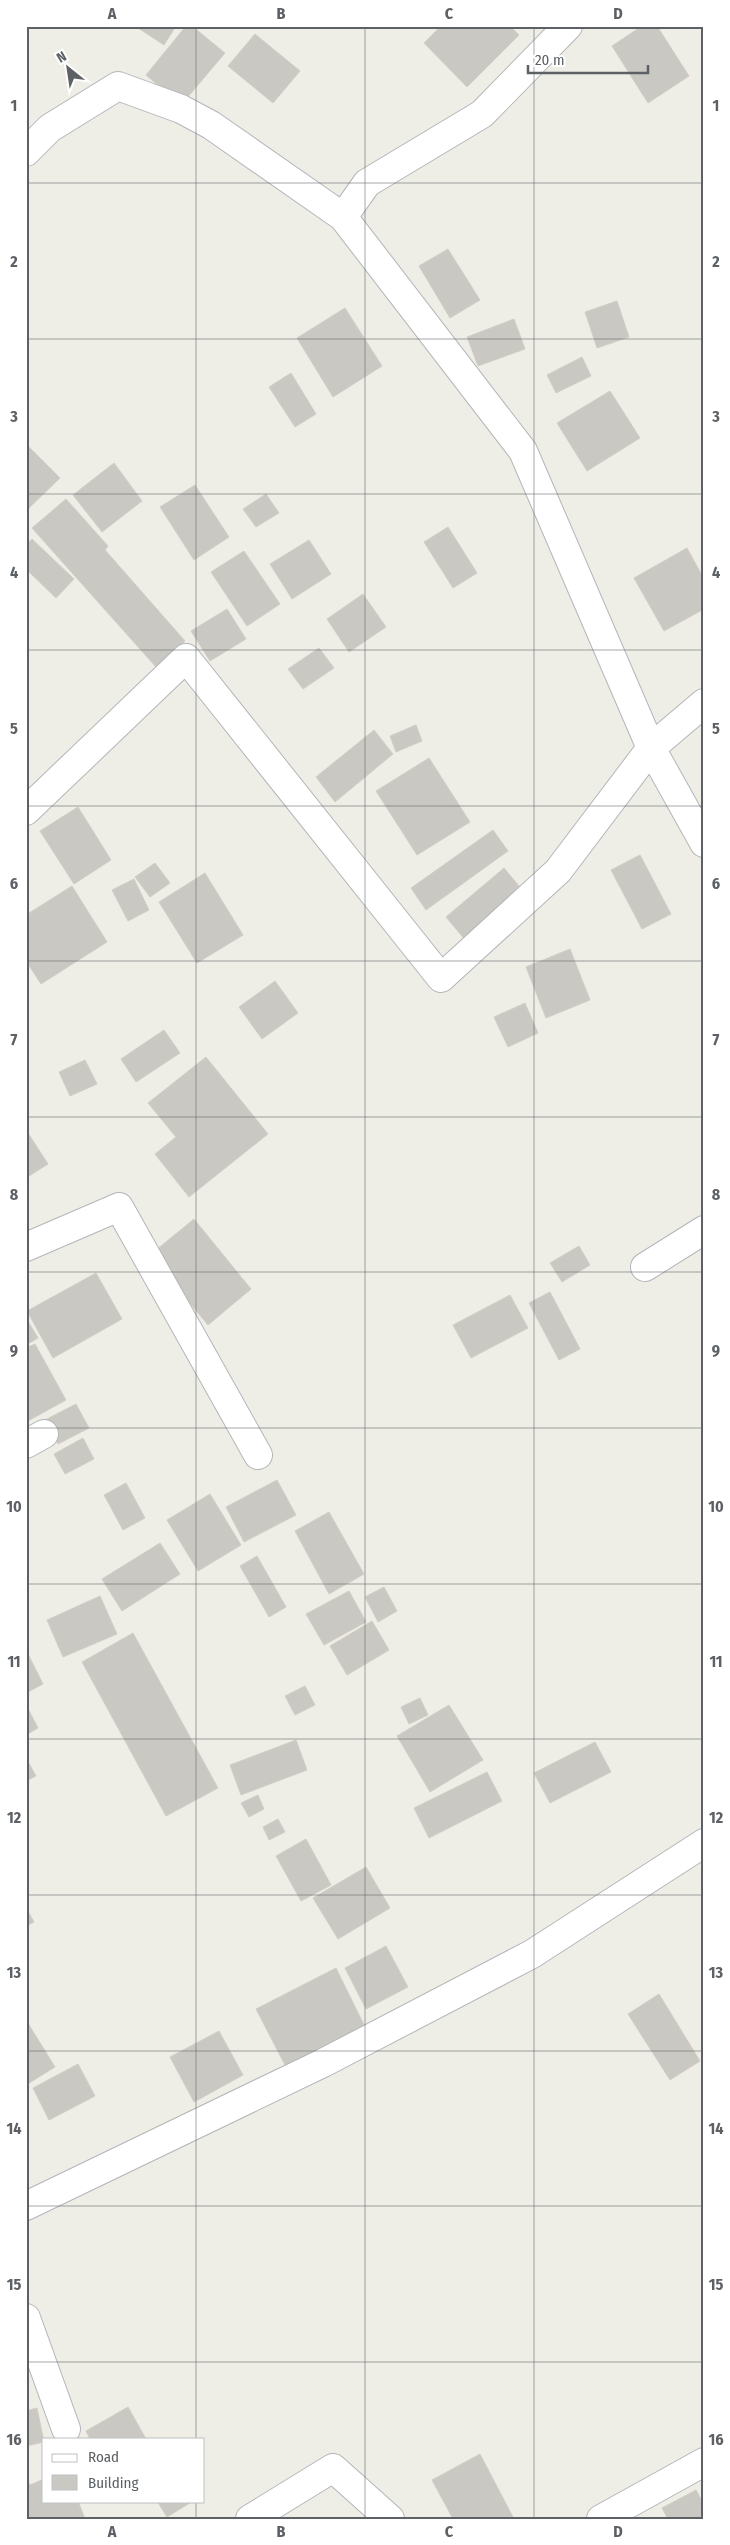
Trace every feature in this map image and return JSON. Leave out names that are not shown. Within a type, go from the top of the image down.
[{"type":"street","points":[[343,217],[367,183],[482,114],[568,26]]},
{"type":"street","points":[[26,152],[50,128],[118,86],[181,109],[211,125],[343,217],[523,451],[651,748],[704,843]]},
{"type":"street","points":[[26,811],[186,658],[441,978],[558,871],[651,748],[704,703]]},
{"type":"street","points":[[26,1247],[119,1207],[258,1455]]},
{"type":"street","points":[[645,1267],[704,1230]]},
{"type":"street","points":[[26,2206],[323,2063],[532,1954],[704,1843]]},
{"type":"street","points":[[26,2318],[66,2429]]},
{"type":"street","points":[[601,2519],[704,2462]]},
{"type":"street","points":[[250,2519],[333,2468],[390,2519]]},
{"type":"building","points":[[135,26],[176,26],[164,45]]},
{"type":"building","points":[[186,26],[192,26],[225,53],[181,105],[146,75]]},
{"type":"building","points":[[441,26],[510,26],[519,35],[467,87],[424,43]]},
{"type":"building","points":[[642,26],[657,26],[689,76],[648,103],[612,46]]},
{"type":"building","points":[[255,34],[300,71],[273,103],[228,66]]},
{"type":"building","points":[[448,249],[480,300],[450,318],[419,266]]},
{"type":"building","points":[[617,301],[629,337],[597,348],[585,312]]},
{"type":"building","points":[[345,308],[382,366],[333,397],[297,338]]},
{"type":"building","points":[[514,319],[525,349],[478,366],[467,337]]},
{"type":"building","points":[[582,357],[591,376],[556,393],[547,375]]},
{"type":"building","points":[[291,373],[316,414],[295,427],[269,387]]},
{"type":"building","points":[[610,391],[640,438],[587,471],[557,423]]},
{"type":"building","points":[[26,444],[60,478],[26,511]]},
{"type":"building","points":[[114,463],[142,501],[102,532],[73,495]]},
{"type":"building","points":[[195,485],[229,537],[194,560],[160,507]]},
{"type":"building","points":[[266,494],[279,513],[256,527],[243,509]]},
{"type":"building","points":[[66,499],[108,546],[105,550],[185,641],[156,667],[32,528]]},
{"type":"building","points":[[448,527],[477,573],[453,588],[424,542]]},
{"type":"building","points":[[32,539],[74,579],[56,598],[26,569],[26,545]]},
{"type":"building","points":[[309,540],[331,574],[292,599],[270,564]]},
{"type":"building","points":[[687,548],[704,579],[704,609],[664,631],[634,578]]},
{"type":"building","points":[[244,551],[280,604],[247,626],[211,572]]},
{"type":"building","points":[[363,594],[386,627],[349,652],[327,619]]},
{"type":"building","points":[[227,609],[246,639],[210,661],[191,631]]},
{"type":"building","points":[[319,648],[334,668],[303,689],[288,669]]},
{"type":"building","points":[[416,725],[422,741],[396,752],[390,736]]},
{"type":"building","points":[[374,730],[393,754],[335,802],[316,777]]},
{"type":"building","points":[[429,758],[470,822],[417,855],[376,791]]},
{"type":"building","points":[[78,807],[111,860],[74,884],[40,831]]},
{"type":"building","points":[[493,830],[508,851],[426,910],[411,888]]},
{"type":"building","points":[[640,855],[671,914],[642,929],[611,870]]},
{"type":"building","points":[[155,863],[170,883],[150,897],[135,877]]},
{"type":"building","points":[[504,868],[524,892],[466,941],[446,917]]},
{"type":"building","points":[[205,873],[243,935],[197,963],[159,902]]},
{"type":"building","points":[[134,879],[149,910],[128,921],[112,890]]},
{"type":"building","points":[[72,886],[107,942],[41,984],[26,961],[26,915]]},
{"type":"building","points":[[570,949],[590,1000],[546,1018],[526,967]]},
{"type":"building","points":[[275,981],[298,1013],[262,1039],[239,1007]]},
{"type":"building","points":[[525,1003],[538,1033],[508,1047],[494,1017]]},
{"type":"building","points":[[164,1030],[180,1053],[136,1082],[121,1059]]},
{"type":"building","points":[[206,1057],[268,1134],[189,1197],[155,1154],[176,1137],[148,1103]]},
{"type":"building","points":[[85,1060],[97,1084],[70,1096],[59,1072]]},
{"type":"building","points":[[26,1130],[48,1164],[26,1178]]},
{"type":"building","points":[[194,1219],[251,1289],[208,1325],[150,1255]]},
{"type":"building","points":[[579,1246],[590,1265],[562,1282],[550,1263]]},
{"type":"building","points":[[96,1273],[122,1319],[53,1358],[27,1311]]},
{"type":"building","points":[[550,1292],[580,1349],[559,1360],[529,1303]]},
{"type":"building","points":[[510,1295],[528,1328],[471,1358],[453,1325]]},
{"type":"building","points":[[26,1318],[38,1338],[26,1345]]},
{"type":"building","points":[[35,1344],[66,1400],[26,1422],[26,1348]]},
{"type":"building","points":[[76,1404],[89,1428],[58,1444],[45,1420]]},
{"type":"building","points":[[83,1438],[94,1459],[65,1474],[54,1454]]},
{"type":"building","points":[[277,1480],[296,1515],[244,1542],[226,1507]]},
{"type":"building","points":[[126,1483],[145,1518],[123,1530],[104,1495]]},
{"type":"building","points":[[210,1494],[241,1545],[198,1571],[167,1520]]},
{"type":"building","points":[[329,1512],[364,1574],[329,1594],[295,1531]]},
{"type":"building","points":[[160,1543],[180,1574],[122,1611],[102,1579]]},
{"type":"building","points":[[257,1556],[286,1607],[269,1617],[240,1566]]},
{"type":"building","points":[[384,1587],[397,1611],[378,1622],[365,1597]]},
{"type":"building","points":[[349,1591],[366,1622],[324,1645],[306,1614]]},
{"type":"building","points":[[100,1596],[117,1634],[63,1657],[47,1620]]},
{"type":"building","points":[[372,1621],[389,1650],[347,1675],[330,1646]]},
{"type":"building","points":[[133,1633],[218,1788],[166,1816],[82,1662]]},
{"type":"building","points":[[28,1654],[43,1684],[26,1693],[26,1655]]},
{"type":"building","points":[[305,1686],[315,1705],[295,1715],[285,1696]]},
{"type":"building","points":[[420,1698],[428,1715],[409,1724],[401,1707]]},
{"type":"building","points":[[26,1705],[38,1728],[26,1735]]},
{"type":"building","points":[[449,1705],[483,1760],[430,1792],[397,1736]]},
{"type":"building","points":[[296,1740],[307,1770],[241,1795],[230,1765]]},
{"type":"building","points":[[595,1742],[611,1772],[550,1803],[534,1773]]},
{"type":"building","points":[[26,1758],[36,1776],[26,1781]]},
{"type":"building","points":[[487,1772],[502,1801],[429,1838],[414,1808]]},
{"type":"building","points":[[258,1795],[264,1809],[249,1817],[241,1803]]},
{"type":"building","points":[[278,1819],[285,1832],[269,1840],[263,1827]]},
{"type":"building","points":[[306,1839],[331,1885],[301,1901],[276,1856]]},
{"type":"building","points":[[366,1867],[390,1908],[338,1939],[313,1898]]},
{"type":"building","points":[[26,1908],[34,1922],[26,1926]]},
{"type":"building","points":[[386,1946],[408,1987],[366,2009],[345,1968]]},
{"type":"building","points":[[336,1968],[365,2027],[286,2067],[256,2009]]},
{"type":"building","points":[[659,1994],[700,2061],[670,2080],[628,2014]]},
{"type":"building","points":[[26,2020],[55,2067],[26,2085]]},
{"type":"building","points":[[219,2031],[243,2075],[194,2102],[170,2057]]},
{"type":"building","points":[[78,2064],[95,2096],[49,2120],[33,2088]]},
{"type":"building","points":[[128,2407],[145,2438],[90,2438],[86,2431]]},
{"type":"building","points":[[37,2408],[43,2438],[42,2442],[26,2446],[26,2411]]},
{"type":"building","points":[[480,2454],[514,2519],[453,2519],[432,2480]]},
{"type":"building","points":[[26,2477],[30,2485],[42,2480],[42,2502],[78,2502],[85,2519],[26,2519]]},
{"type":"building","points":[[696,2490],[704,2505],[704,2519],[668,2519],[662,2508]]},
{"type":"building","points":[[158,2502],[191,2502],[167,2517]]}]
